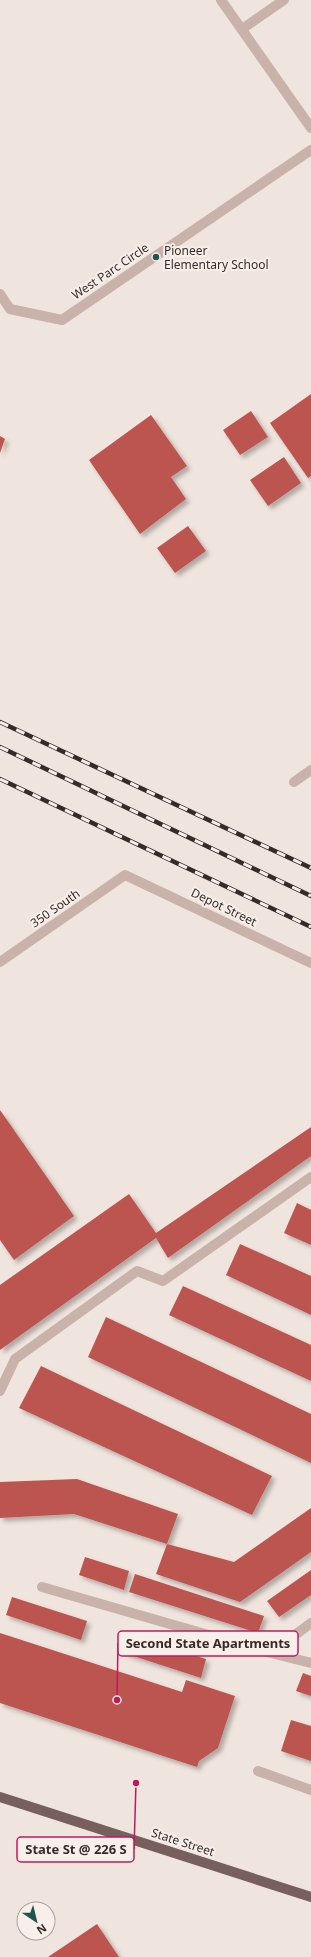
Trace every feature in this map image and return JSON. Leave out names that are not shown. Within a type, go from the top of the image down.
[{"type":"main road","name":"State Street","points":[[0,1798],[311,1897]]},
{"type":"street","points":[[221,0],[311,128]]},
{"type":"street","points":[[242,29],[284,0]]},
{"type":"street","name":"West Parc Circle","points":[[0,294],[10,309],[62,320],[311,150]]},
{"type":"street","points":[[294,782],[311,770]]},
{"type":"street","name":"350 South","points":[[0,962],[126,875]]},
{"type":"street","name":"Depot Street","points":[[126,875],[311,963]]},
{"type":"street","points":[[0,1391],[15,1359],[137,1271],[163,1281],[311,1177]]},
{"type":"street","points":[[42,1587],[271,1653],[311,1663]]},
{"type":"street","points":[[271,1653],[311,1623]]},
{"type":"street","points":[[258,1771],[311,1790]]},
{"type":"building","points":[[311,394],[311,476],[308,478],[270,423]]},
{"type":"building","points":[[251,411],[268,437],[240,455],[223,430]]},
{"type":"building","points":[[151,415],[187,466],[171,477],[186,499],[140,534],[89,460]]},
{"type":"building","points":[[0,436],[5,439],[0,453]]},
{"type":"building","points":[[284,457],[301,483],[268,506],[250,480]]},
{"type":"building","points":[[188,526],[206,551],[175,573],[157,548]]},
{"type":"building","points":[[0,1110],[74,1216],[14,1260],[0,1240]]},
{"type":"building","points":[[311,1127],[311,1156],[168,1258],[156,1238],[0,1350],[0,1285],[129,1194],[156,1233]]},
{"type":"building","points":[[297,1203],[311,1210],[311,1245],[284,1233]]},
{"type":"building","points":[[240,1244],[311,1276],[311,1315],[226,1275]]},
{"type":"building","points":[[183,1286],[311,1345],[311,1381],[169,1315]]},
{"type":"building","points":[[106,1317],[311,1414],[311,1463],[88,1357]]},
{"type":"building","points":[[41,1366],[272,1476],[252,1515],[19,1408]]},
{"type":"building","points":[[77,1479],[178,1514],[167,1544],[74,1514],[0,1518],[0,1482]]},
{"type":"building","points":[[311,1508],[311,1552],[240,1602],[156,1574],[167,1544],[234,1562]]},
{"type":"building","points":[[85,1557],[129,1571],[124,1590],[79,1575]]},
{"type":"building","points":[[311,1570],[311,1595],[279,1617],[267,1601]]},
{"type":"building","points":[[135,1574],[264,1616],[258,1633],[129,1592]]},
{"type":"building","points":[[12,1597],[87,1621],[81,1640],[6,1615]]},
{"type":"building","points":[[0,1633],[182,1692],[186,1680],[235,1696],[218,1748],[199,1761],[197,1767],[0,1703]]},
{"type":"building","points":[[129,1635],[206,1659],[201,1678],[124,1653]]},
{"type":"building","points":[[303,1673],[311,1676],[311,1696],[296,1691]]},
{"type":"building","points":[[291,1720],[311,1726],[311,1761],[281,1751]]},
{"type":"building","points":[[97,1924],[119,1957],[48,1957]]},
{"type":"railway","points":[[0,722],[311,868]]},
{"type":"railway","points":[[0,747],[311,896]]},
{"type":"railway","points":[[0,779],[311,927]]},
{"type":"place","name":"Pioneer Elementary School","points":[[156,257]]},
{"type":"place","name":"Second State Apartments","points":[[117,1700]]},
{"type":"place","name":"State St @ 226 S","points":[[136,1783]]}]
